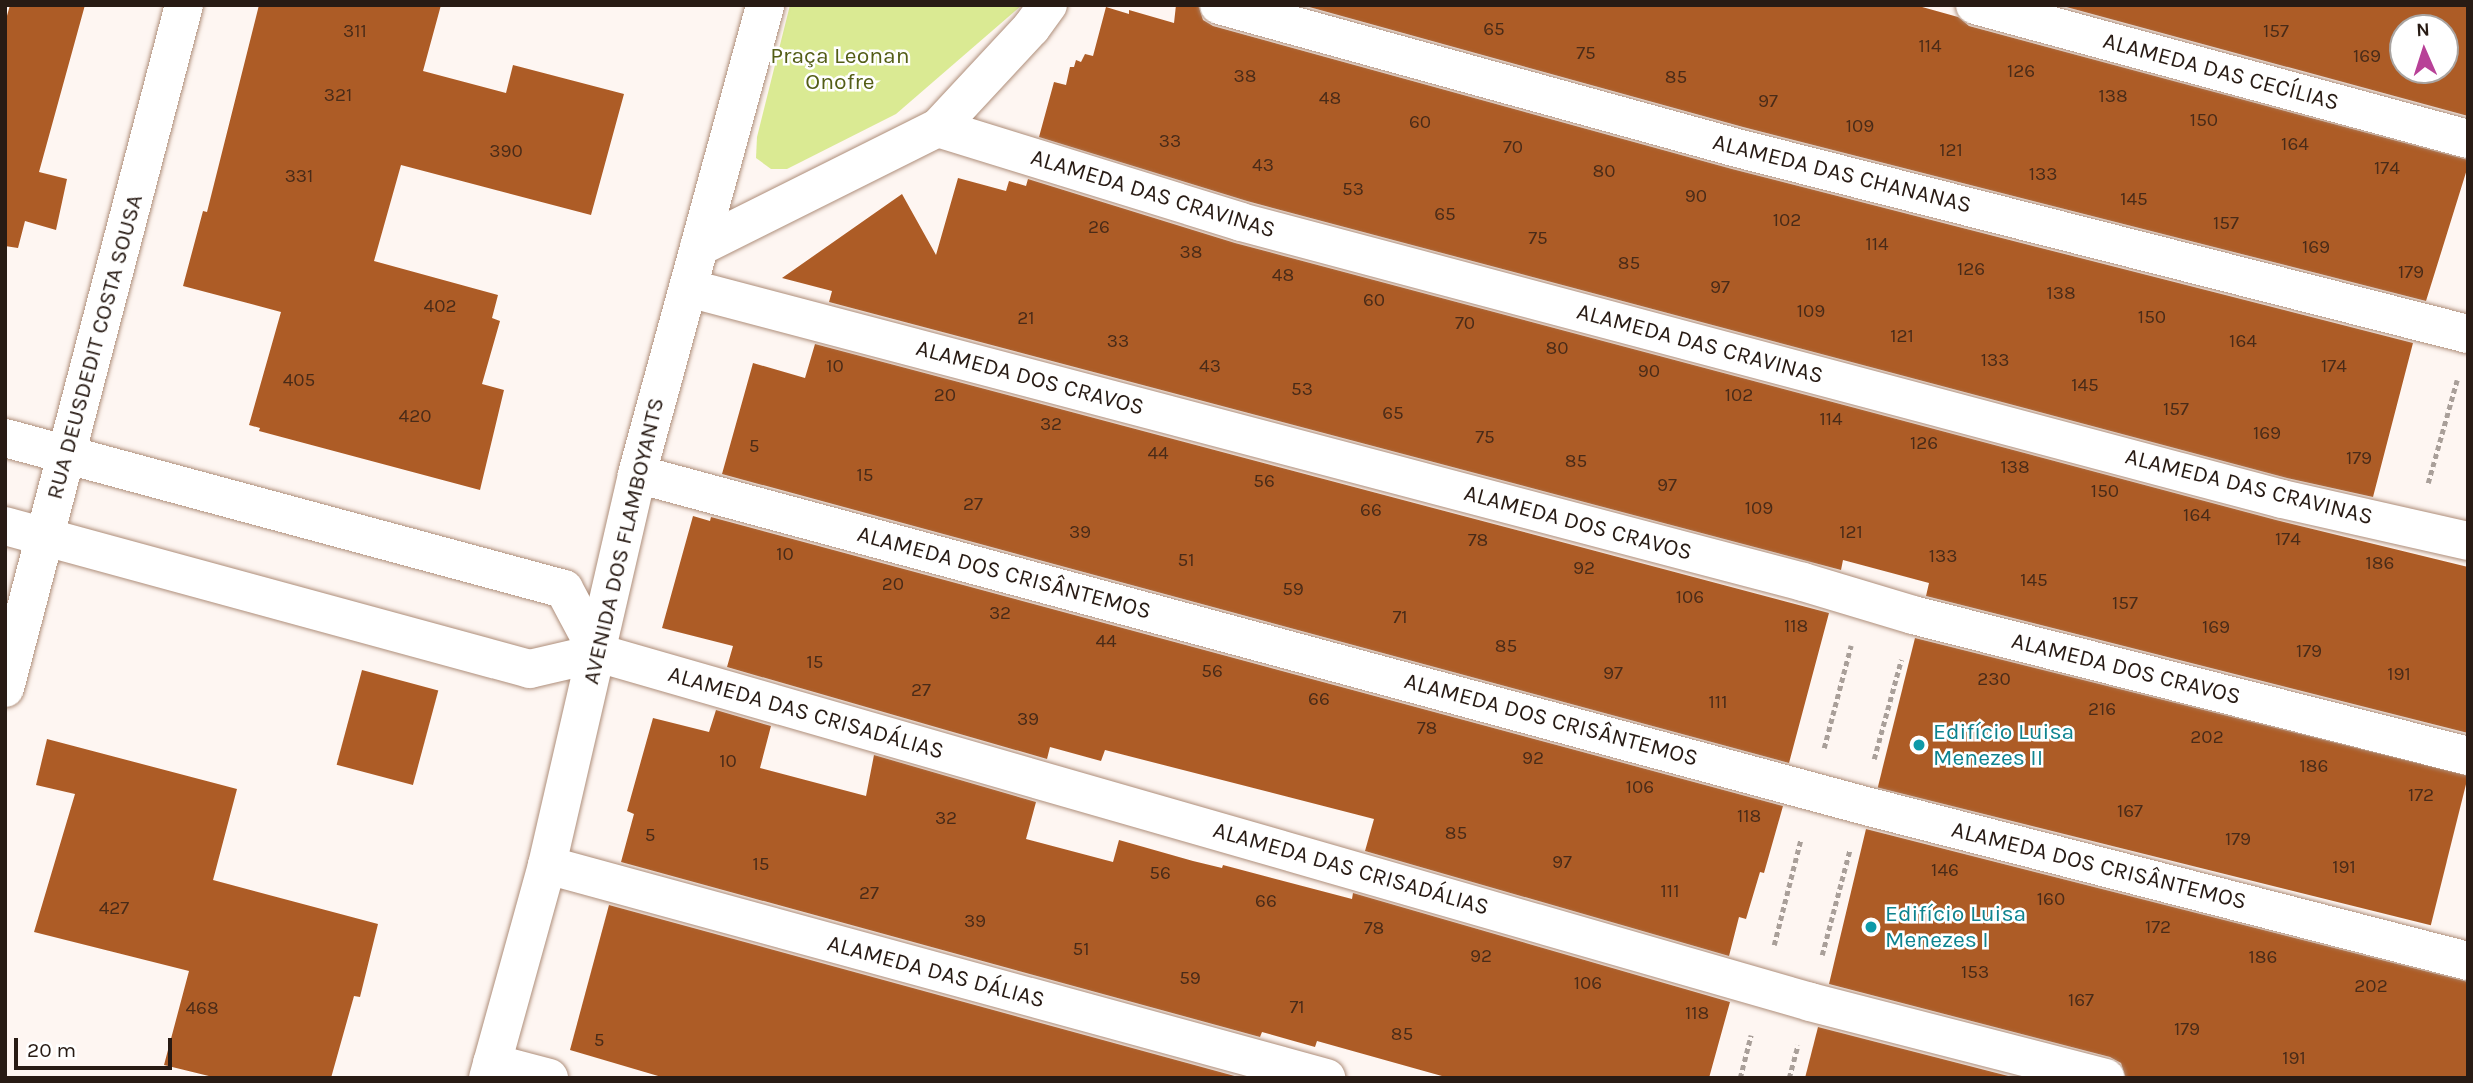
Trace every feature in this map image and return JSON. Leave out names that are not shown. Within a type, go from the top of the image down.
[{"type":"street","name":"RUA DEUSDEDIT COSTA SOUSA","points":[[5,688],[184,5]]},
{"type":"street","name":"AVENIDA DOS FLAMBOYANTS","points":[[490,1070],[547,865],[598,653],[637,474],[765,5]]},
{"type":"street","points":[[699,247],[937,128],[1031,29],[1048,5]]},
{"type":"street","name":"ALAMEDA DAS CHANANAS","points":[[1219,5],[2464,351]]},
{"type":"street","name":"ALAMEDA DAS CECÍLIAS","points":[[1975,5],[2468,139]]},
{"type":"street","name":"ALAMEDA DAS CRAVINAS","points":[[937,128],[1254,226],[2255,492],[2468,541]]},
{"type":"street","name":"ALAMEDA DOS CRAVOS","points":[[688,288],[1803,582],[1913,615],[2468,756]]},
{"type":"street","points":[[5,438],[564,589],[598,653],[530,669],[5,526]]},
{"type":"street","name":"ALAMEDA DOS CRISÂNTEMOS","points":[[637,474],[1862,805],[2468,961]]},
{"type":"street","name":"ALAMEDA DAS CRISADÁLIAS","points":[[598,653],[1810,1002],[2105,1078]]},
{"type":"street","name":"ALAMEDA DAS DÁLIAS","points":[[547,865],[1326,1078]]},
{"type":"street","points":[[490,1070],[548,1078]]},
{"type":"path","points":[[2415,527],[2464,351]]},
{"type":"green space","name":"Praça Leonan Onofre","points":[[790,5],[1022,5],[896,114],[787,169],[771,169],[756,158],[757,137]]},
{"type":"building","points":[[10,5],[85,5],[39,172],[67,179],[56,230],[25,221],[18,248],[5,246],[5,23]]},
{"type":"building","points":[[259,5],[441,5],[423,71],[506,93],[513,65],[624,94],[591,215],[401,165],[374,261],[498,295],[492,318],[500,321],[482,384],[504,390],[480,490],[259,431],[260,428],[249,425],[281,312],[183,286],[203,211],[207,212]]},
{"type":"building","points":[[1176,5],[1198,5],[1203,20],[1213,26],[1732,169],[2413,343],[2373,497],[2287,478],[1247,201],[1039,137],[1054,82],[1066,85],[1070,67],[1074,67],[1076,60],[1081,62],[1085,54],[1093,56],[1106,7],[1129,14],[1129,10],[1174,23]]},
{"type":"building","points":[[1302,5],[1915,5],[1958,17],[1969,26],[2468,160],[2468,166],[2426,301],[1743,127]]},
{"type":"building","points":[[2059,5],[2468,5],[2468,116]]},
{"type":"building","points":[[958,178],[1006,191],[1009,181],[1026,186],[1028,179],[1235,243],[2276,520],[2468,567],[2468,733],[1926,596],[1929,583],[1843,560],[1841,570],[829,302],[832,291],[782,278],[902,194],[936,255]]},
{"type":"building","points":[[815,344],[1829,613],[1789,763],[722,474],[753,363],[805,378]]},
{"type":"building","points":[[693,516],[710,521],[711,517],[1783,806],[1764,873],[1760,872],[1746,919],[1739,917],[1729,956],[1365,851],[1374,819],[1105,750],[1101,761],[1050,747],[1047,759],[727,667],[733,646],[662,628]]},
{"type":"building","points":[[1915,638],[2468,776],[2431,925],[1878,787]]},
{"type":"building","points":[[362,670],[438,690],[413,785],[337,765]]},
{"type":"building","points":[[716,710],[771,726],[760,768],[866,796],[874,755],[1036,802],[1026,839],[1113,862],[1119,840],[1193,861],[1222,868],[1223,865],[1352,899],[1353,893],[1730,1002],[1709,1078],[1449,1078],[1317,1041],[1315,1047],[1262,1032],[1260,1037],[621,862],[634,814],[627,811],[653,718],[709,732]]},
{"type":"building","points":[[47,739],[237,789],[213,880],[378,924],[360,997],[354,996],[331,1078],[217,1078],[164,1065],[189,971],[34,932],[75,794],[36,785]]},
{"type":"building","points":[[1866,829],[2468,982],[2468,1078],[2126,1078],[2121,1063],[2110,1057],[1829,984]]},
{"type":"building","points":[[609,905],[1242,1078],[665,1078],[570,1050]]},
{"type":"building","points":[[1818,1027],[2016,1078],[1805,1078]]},
{"type":"place","name":"Edifício Luisa Menezes II","points":[[1919,745]]},
{"type":"place","name":"Edifício Luisa Menezes I","points":[[1871,927]]}]
